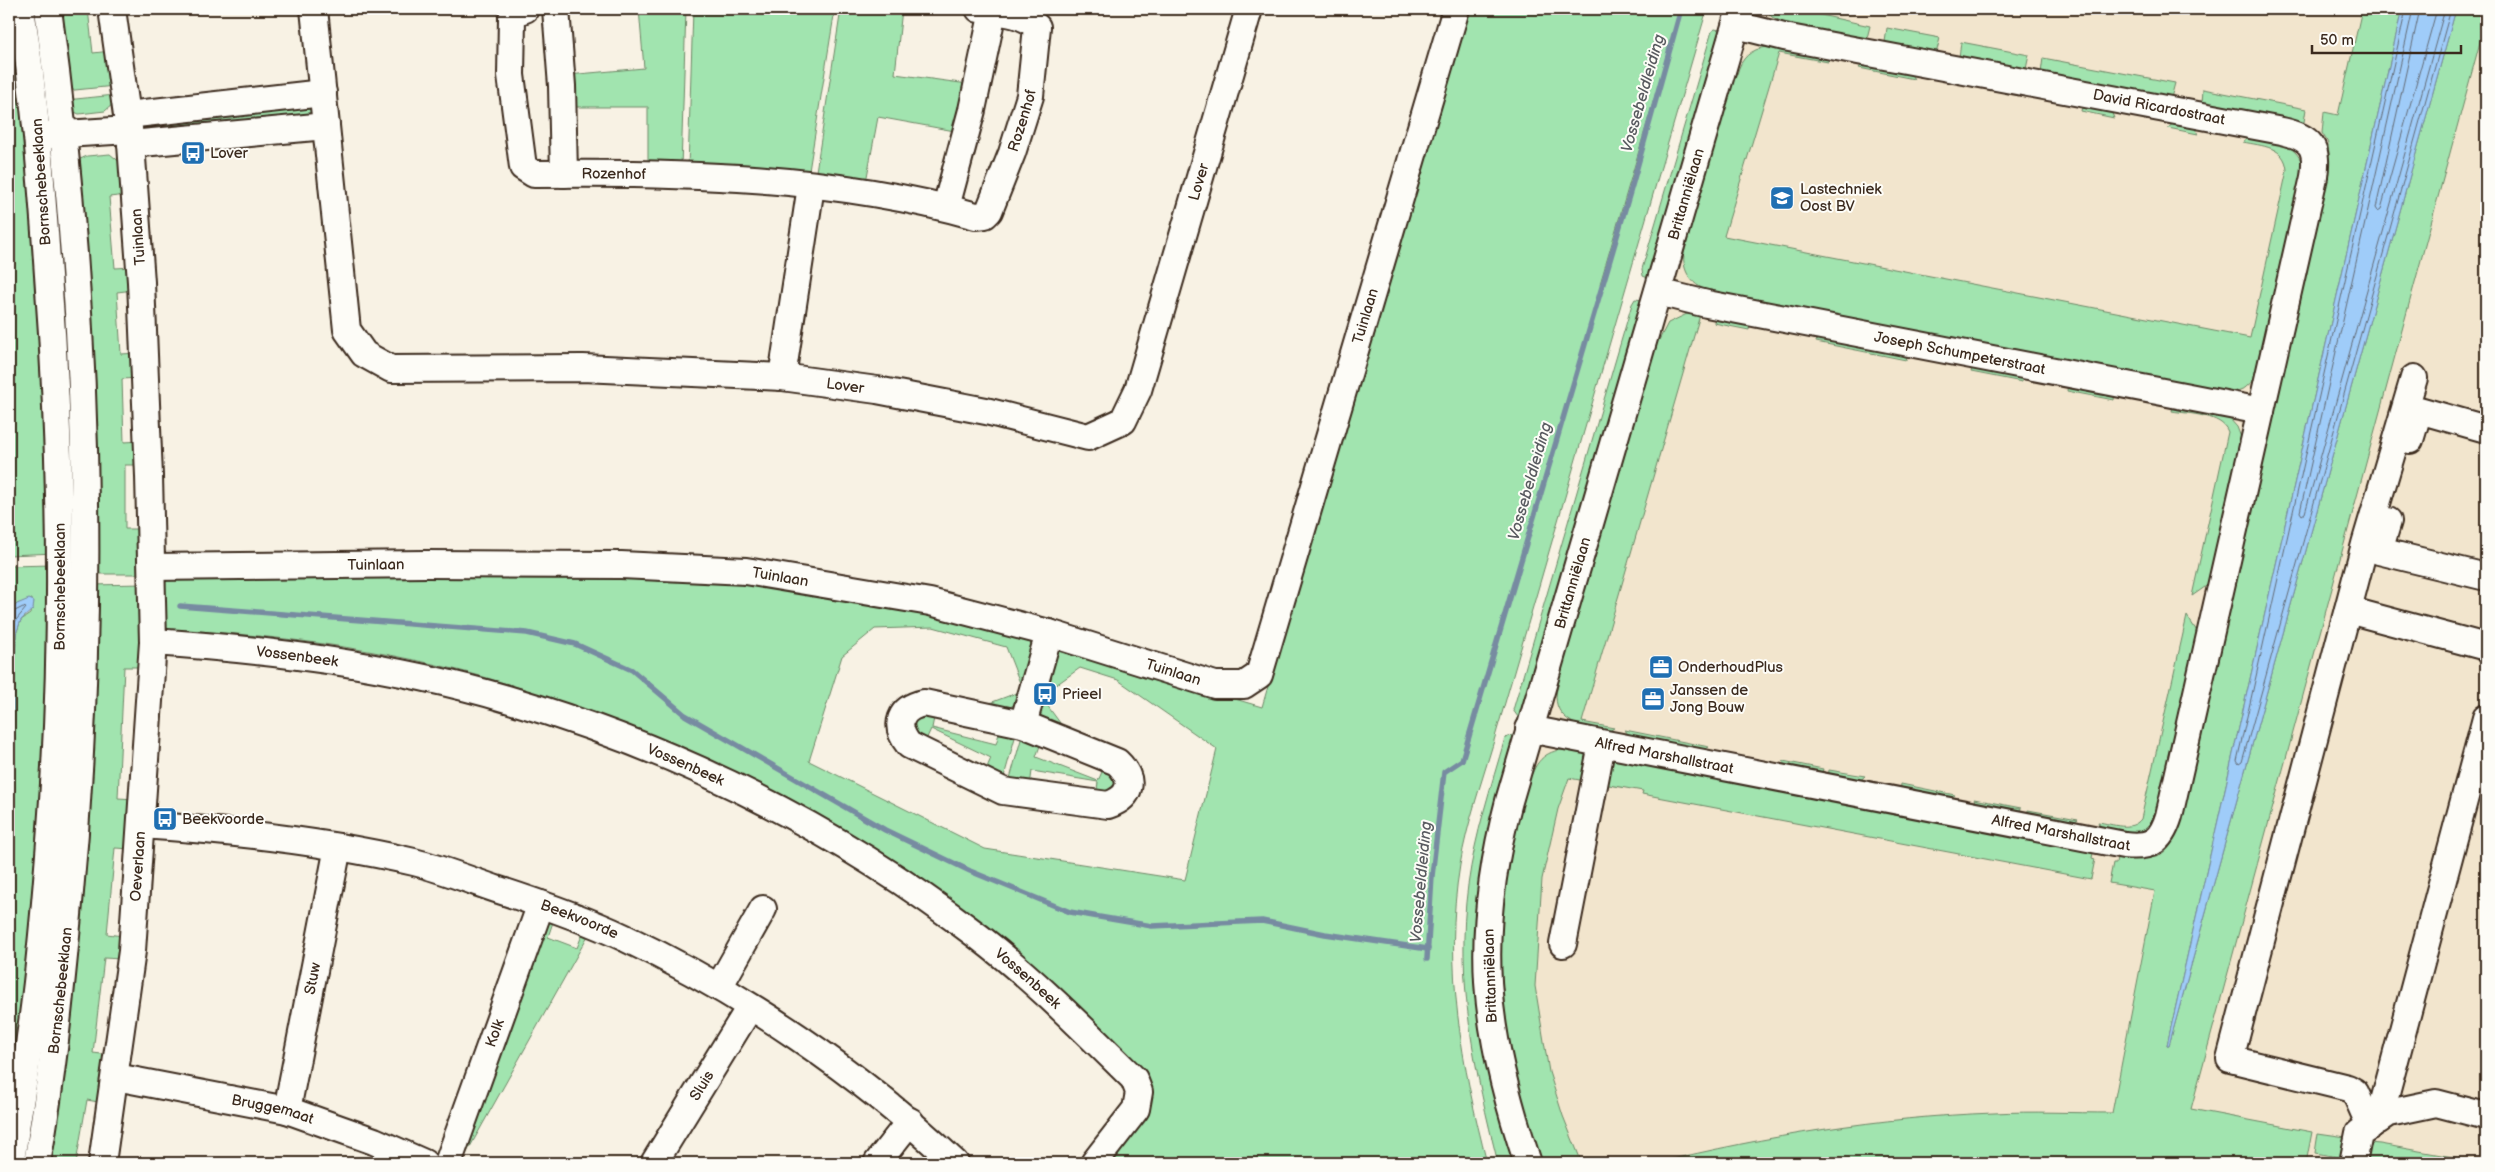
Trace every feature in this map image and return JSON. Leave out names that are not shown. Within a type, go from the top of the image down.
[{"type":"street","name":"Bornschebeeklaan","points":[[11,1163],[35,991],[51,828],[59,691],[60,558],[56,398],[38,135],[33,86],[21,9]]},
{"type":"street","name":"Bornschebeeklaan","points":[[37,1163],[66,937],[78,800],[83,686],[84,437],[78,297],[65,135],[48,9]]},
{"type":"street","name":"Tuinlaan","points":[[112,9],[129,130],[146,366],[149,548],[152,567],[426,564],[611,565],[746,571],[930,602],[1049,633],[1215,685],[1244,685],[1259,675],[1456,9]]},
{"type":"street","name":"Lover","points":[[314,9],[347,330],[364,354],[391,369],[583,368],[782,377],[877,390],[986,411],[1088,437],[1124,421],[1138,390],[1249,9]]},
{"type":"street","name":"Rozenhof","points":[[525,9],[512,18],[511,75],[523,167],[534,174],[749,180],[890,196],[976,216],[984,216],[989,211],[1012,153],[1030,96],[1037,27],[1030,20],[1020,16],[986,10],[972,110],[946,208]]},
{"type":"street","name":"Rozenhof","points":[[556,9],[562,86],[564,174]]},
{"type":"street","name":"Brittanniëlaan","points":[[1528,1163],[1508,1104],[1496,1052],[1488,1002],[1486,946],[1490,889],[1497,847],[1738,17]]},
{"type":"street","name":"David Ricardostraat","points":[[1738,17],[1784,37],[2274,129],[2294,134],[2309,142],[2316,155],[2314,177],[2261,411]]},
{"type":"street","points":[[129,130],[324,93]]},
{"type":"street","points":[[38,135],[129,130],[326,126]]},
{"type":"street","points":[[782,377],[812,186]]},
{"type":"street","name":"Joseph Schumpeterstraat","points":[[1658,292],[1707,304],[2261,411]]},
{"type":"street","points":[[2365,1137],[2355,1092],[2348,1088],[2230,1059],[2348,610],[2414,378]]},
{"type":"street","points":[[2486,429],[2419,410],[2379,551],[2486,577]]},
{"type":"street","name":"Alfred Marshallstraat","points":[[1530,729],[2124,845],[2143,846],[2153,842],[2164,830],[2169,816],[2261,411]]},
{"type":"street","name":"Oeverlaan","points":[[102,1163],[116,1077],[132,951],[153,642],[152,567]]},
{"type":"street","points":[[2348,610],[2486,647]]},
{"type":"street","points":[[1023,724],[1049,633]]},
{"type":"street","name":"Vossenbeek","points":[[153,642],[298,655],[450,685],[506,699],[630,740],[698,769],[813,827],[910,888],[980,938],[1039,987],[1134,1079],[1140,1092],[1136,1109],[1094,1163]]},
{"type":"street","points":[[924,703],[1023,724],[1117,762],[1126,770],[1129,781],[1127,793],[1119,801],[1108,805],[1003,791],[909,745],[902,736],[900,724],[904,713],[912,706],[924,703]]},
{"type":"street","points":[[2365,1137],[2486,718]]},
{"type":"street","points":[[1563,944],[1602,744]]},
{"type":"street","name":"Beekvoorde","points":[[141,826],[231,831],[301,840],[416,863],[541,904],[621,936],[698,974],[840,1068],[910,1121],[955,1163]]},
{"type":"street","name":"Stuw","points":[[287,1110],[338,848]]},
{"type":"street","name":"Kolk","points":[[448,1163],[541,904]]},
{"type":"street","points":[[719,988],[763,909]]},
{"type":"street","name":"Sluis","points":[[654,1163],[750,1007]]},
{"type":"street","name":"Bruggemaat","points":[[116,1077],[287,1110],[374,1141],[424,1163]]},
{"type":"street","points":[[2365,1137],[2396,1111],[2436,1103],[2486,1116]]},
{"type":"street","points":[[877,1163],[910,1121]]},
{"type":"shaded area","points":[[1751,9],[2486,9],[2486,1163],[1557,1163],[1507,825]]},
{"type":"green space","points":[[9,9],[17,9],[55,553],[9,555]]},
{"type":"green space","points":[[54,9],[88,9],[93,53],[111,51],[115,86],[65,91]]},
{"type":"green space","points":[[639,9],[686,9],[681,168],[648,164],[648,107],[570,107],[568,75],[644,68]]},
{"type":"green space","points":[[693,9],[835,9],[808,177],[688,168]]},
{"type":"green space","points":[[841,9],[902,9],[895,74],[968,84],[960,132],[878,117],[866,182],[815,178]]},
{"type":"green space","points":[[1466,9],[1707,9],[1466,834],[1460,865],[1455,903],[1454,978],[1463,1053],[1487,1163],[1103,1163],[1144,1085],[786,799],[718,764],[715,770],[572,707],[480,676],[392,655],[346,647],[255,636],[165,629],[158,593],[167,580],[282,578],[691,579],[741,582],[919,609],[1033,642],[1023,682],[1020,683],[1006,647],[933,627],[875,629],[842,656],[809,761],[985,849],[1185,880],[1217,749],[1118,680],[1080,668],[1046,692],[1056,652],[1059,649],[1076,652],[1262,707]],"holes":[[[1674,31],[1633,182],[1601,285]]]},
{"type":"green space","points":[[1765,9],[1794,9],[1870,26],[1867,38],[1787,28],[1787,24],[1772,17]]},
{"type":"green space","points":[[2362,9],[2402,9],[2167,1045],[2169,1045],[2456,9],[2486,9],[2486,20],[2191,1109],[2312,1132],[2306,1163],[1656,1163],[1782,1136],[1866,1123],[2009,1112],[2112,1113],[2155,891],[2109,883],[2113,863],[2116,863],[2117,857],[2148,858],[2161,855],[2173,841],[2329,154],[2328,143],[2322,133],[2324,112],[2338,115]]},
{"type":"green space","points":[[1887,28],[1940,38],[1936,54],[1886,45]]},
{"type":"green space","points":[[1715,29],[1723,31],[1650,279],[1643,276],[1642,269],[1712,31]]},
{"type":"green space","points":[[1961,42],[2029,55],[2026,69],[2023,71],[1959,58]]},
{"type":"green space","points":[[1767,47],[1825,54],[1829,59],[1828,62],[1779,53],[1724,236],[2250,338],[2287,170],[2282,156],[2271,148],[2243,142],[2252,134],[2278,142],[2292,149],[2297,154],[2305,171],[2258,376],[2245,388],[2232,393],[1709,295],[1709,291],[1697,285],[1688,275],[1684,263],[1685,249],[1682,247],[1733,73],[1737,74],[1741,63],[1748,55],[1756,50]]},
{"type":"green space","points":[[2043,58],[2175,83],[2171,98],[2041,73]]},
{"type":"green space","points":[[1864,62],[1908,70],[1914,79],[1859,68]]},
{"type":"green space","points":[[2203,89],[2306,109],[2304,122],[2202,104]]},
{"type":"green space","points":[[115,95],[113,104],[105,111],[79,114],[72,111],[66,100]]},
{"type":"green space","points":[[2083,102],[2109,107],[2114,118],[2081,111]]},
{"type":"green space","points":[[313,105],[313,117],[148,138],[139,126]]},
{"type":"green space","points":[[2177,120],[2192,123],[2198,134],[2168,128]]},
{"type":"green space","points":[[110,154],[121,163],[127,195],[109,197],[115,268],[133,267],[134,290],[117,292],[121,354],[138,353],[139,378],[122,379],[124,442],[141,441],[142,465],[125,465],[125,529],[143,529],[144,574],[91,574],[78,160],[87,156]]},
{"type":"green space","points":[[1635,299],[1644,300],[1522,718],[1518,717],[1513,710]]},
{"type":"green space","points":[[1687,314],[1700,315],[1582,722],[1614,728],[1603,735],[1576,724],[1562,713],[1557,706],[1558,685],[1554,684],[1655,339],[1659,340],[1668,323]]},
{"type":"green space","points":[[1715,314],[1750,321],[1749,330],[1714,323]]},
{"type":"green space","points":[[1818,334],[1908,351],[1906,360],[1816,342]]},
{"type":"green space","points":[[1973,364],[2023,374],[2022,382],[1971,372]]},
{"type":"green space","points":[[2068,383],[2115,392],[2114,400],[2067,391]]},
{"type":"green space","points":[[2174,403],[2229,418],[2237,427],[2242,440],[2212,582],[2192,596],[2228,432],[2225,426],[2212,418],[2172,411]]},
{"type":"green space","points":[[52,565],[51,738],[9,1137],[9,770],[12,741],[16,634],[21,620],[30,614],[32,599],[17,604],[9,612],[9,566]]},
{"type":"green space","points":[[144,584],[141,667],[124,667],[118,798],[135,799],[131,849],[115,848],[107,934],[123,936],[121,959],[104,958],[93,1053],[110,1055],[104,1103],[87,1100],[76,1163],[42,1163],[91,585]]},
{"type":"green space","points":[[2187,616],[2200,636],[2162,805],[2150,824],[2139,832],[2102,831],[2098,822],[2127,826],[2137,823],[2141,819]]},
{"type":"green space","points":[[1019,692],[1016,703],[1006,710],[987,704]]},
{"type":"green space","points":[[1042,699],[1063,727],[1042,721],[1039,711]]},
{"type":"green space","points":[[935,713],[932,728],[996,744],[1000,730],[1016,734],[1003,780],[985,772],[991,758],[931,729],[925,742],[915,737],[911,721],[914,717]]},
{"type":"green space","points":[[1625,730],[1709,747],[1699,753],[1632,740]]},
{"type":"green space","points":[[1513,735],[1516,736],[1497,800],[1499,1111],[1515,1163],[1498,1163],[1482,1095],[1470,1026],[1464,956],[1465,920],[1468,885],[1479,829],[1505,738]]},
{"type":"green space","points":[[1022,736],[1041,743],[1036,757],[1098,781],[1104,767],[1111,770],[1119,790],[1096,797],[1098,782],[1032,771],[1030,786],[1009,782]]},
{"type":"green space","points":[[1576,748],[1587,755],[1585,781],[1569,778],[1558,809],[1542,879],[1535,986],[1549,1072],[1563,1116],[1582,1163],[1541,1163],[1519,1097],[1504,1028],[1498,958],[1498,923],[1503,874],[1528,773],[1532,774],[1543,757],[1554,751],[1568,750],[1575,752]]},
{"type":"green space","points":[[1614,758],[2091,851],[2093,853],[2092,858],[2095,859],[2091,879],[1642,794],[1643,791],[1603,784],[1610,759]]},
{"type":"green space","points":[[1783,761],[1823,769],[1821,777],[1786,770]]},
{"type":"green space","points":[[1829,770],[1865,776],[1856,784],[1828,779]]},
{"type":"green space","points":[[1901,784],[1955,795],[1946,801],[1900,792]]},
{"type":"green space","points":[[1974,799],[2021,808],[2019,815],[1979,808]]},
{"type":"green space","points":[[2028,810],[2078,819],[2069,825],[2027,817]]},
{"type":"green space","points":[[554,919],[548,937],[577,948],[584,930],[590,932],[461,1163],[545,922]]},
{"type":"green space","points":[[2318,1133],[2346,1137],[2343,1158],[2315,1153]]},
{"type":"green space","points":[[2369,1143],[2380,1144],[2486,1163],[2364,1162]]},
{"type":"water","points":[[2402,9],[2456,9],[2169,1045],[2167,1045]]},
{"type":"water","points":[[29,599],[34,601],[33,609],[21,620],[16,634],[12,741],[9,770],[9,612],[17,604]]},
{"type":"waterway","name":"Vossebeldleiding","points":[[1427,959],[1432,876],[1444,772],[1462,760],[1633,182],[1681,9]]},
{"type":"waterway","points":[[180,606],[527,633],[575,644],[632,670],[685,715],[885,830],[970,871],[1070,912],[1152,926],[1262,921],[1325,934],[1428,949]]},
{"type":"place","name":"Lover","points":[[193,153]]},
{"type":"place","name":"Lastechniek Oost BV","points":[[1782,198]]},
{"type":"place","name":"OnderhoudPlus","points":[[1661,667]]},
{"type":"place","name":"Prieel","points":[[1045,694]]},
{"type":"place","name":"Janssen de Jong Bouw","points":[[1653,699]]},
{"type":"place","name":"Beekvoorde","points":[[165,819]]}]
